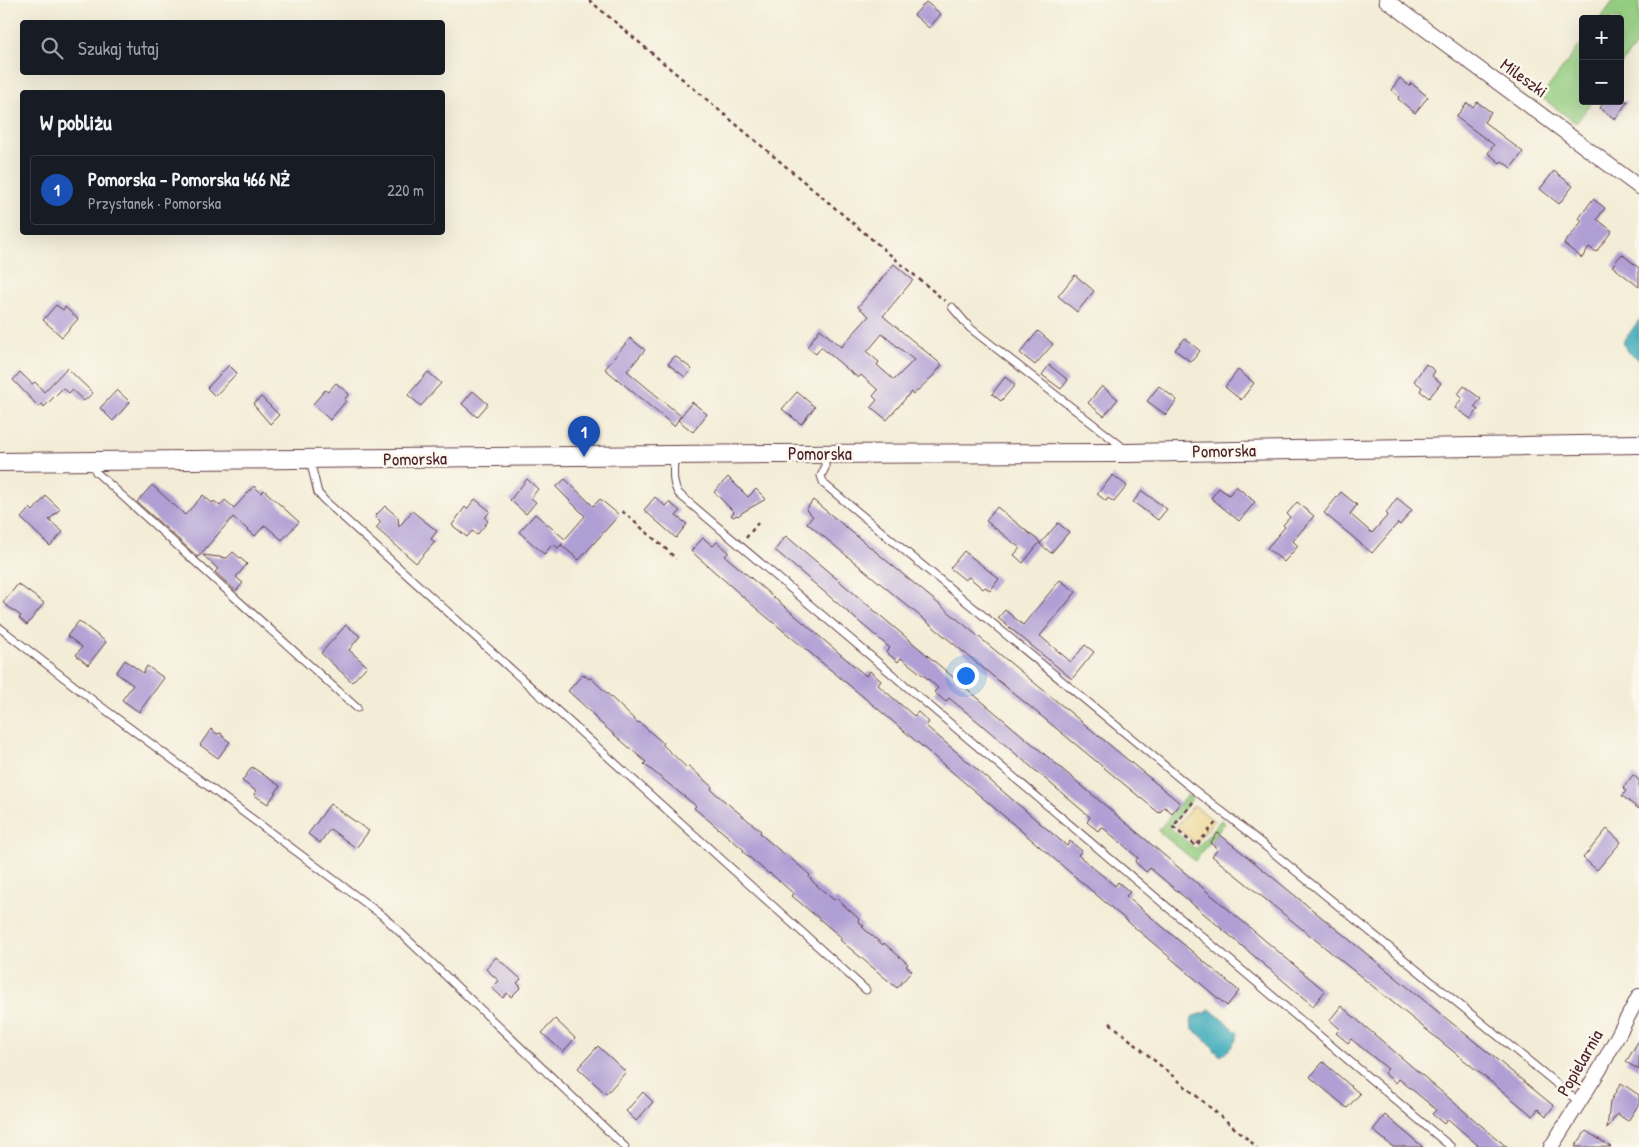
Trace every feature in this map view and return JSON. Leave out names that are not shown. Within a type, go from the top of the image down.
[{"type":"street","name":"Mileszki","points":[[1386,0],[1639,187]]},
{"type":"street","name":"Pomorska","points":[[0,462],[1126,453],[1639,444]]},
{"type":"street","name":"Popielarnia","points":[[1551,1147],[1579,1102],[1639,996]]},
{"type":"lane","points":[[952,306],[970,328],[1120,446],[1126,453]]},
{"type":"lane","points":[[825,454],[825,468],[822,476],[824,484],[1199,794],[1579,1102]]},
{"type":"lane","points":[[674,456],[674,482],[679,494],[1452,1147]]},
{"type":"lane","points":[[310,460],[318,492],[324,500],[866,990]]},
{"type":"lane","points":[[92,461],[96,472],[357,708]]},
{"type":"lane","points":[[0,628],[383,916],[625,1147]]},
{"type":"path","points":[[589,0],[952,306]]},
{"type":"path","points":[[622,511],[676,559]]},
{"type":"path","points":[[740,545],[758,523]]},
{"type":"path","points":[[1199,794],[1173,827],[1196,846],[1224,813]]},
{"type":"path","points":[[1110,1024],[1256,1147]]},
{"type":"green space","points":[[1614,0],[1639,0],[1639,41],[1624,60],[1624,15],[1603,15]]},
{"type":"green space","points":[[1579,46],[1579,105],[1590,105],[1576,123],[1541,97]]},
{"type":"green space","points":[[1187,795],[1192,799],[1170,828],[1196,849],[1221,820],[1225,823],[1195,861],[1158,831]]},
{"type":"sand","points":[[1194,805],[1214,821],[1196,843],[1176,827]]},
{"type":"water","points":[[1639,320],[1639,360],[1626,350],[1623,342]]},
{"type":"water","points":[[1210,1009],[1238,1033],[1232,1046],[1221,1056],[1192,1029],[1191,1020],[1193,1016],[1205,1013]]},
{"type":"building","points":[[926,2],[941,14],[929,28],[914,15]]},
{"type":"building","points":[[1400,78],[1409,86],[1411,83],[1428,97],[1415,113],[1398,99],[1399,97],[1391,90]]},
{"type":"building","points":[[1624,101],[1628,101],[1615,119],[1600,108],[1602,105],[1624,105]]},
{"type":"building","points":[[1477,102],[1491,112],[1484,122],[1523,152],[1511,168],[1502,161],[1500,163],[1488,153],[1494,145],[1456,117],[1467,103],[1473,107]]},
{"type":"building","points":[[1554,171],[1573,186],[1559,204],[1540,189]]},
{"type":"building","points":[[1593,199],[1605,208],[1597,219],[1612,231],[1596,252],[1589,247],[1582,258],[1564,244],[1582,221],[1579,218]]},
{"type":"building","points":[[1622,254],[1639,268],[1639,287],[1612,266]]},
{"type":"building","points":[[894,264],[913,280],[883,316],[942,365],[913,395],[911,392],[887,420],[871,407],[877,400],[873,396],[878,390],[861,375],[858,378],[821,347],[816,354],[807,347],[820,329],[841,347],[869,316],[858,307]],"holes":[[[882,334],[914,360],[894,380],[877,365],[879,362],[867,352]]]},
{"type":"building","points":[[1075,275],[1094,291],[1077,312],[1058,296]]},
{"type":"building","points":[[56,305],[63,310],[65,307],[78,319],[62,337],[43,320]]},
{"type":"building","points":[[1038,331],[1053,344],[1035,365],[1020,353]]},
{"type":"building","points":[[630,338],[645,350],[627,371],[681,416],[674,426],[605,369]]},
{"type":"building","points":[[1185,338],[1200,351],[1191,362],[1175,350]]},
{"type":"building","points":[[675,356],[692,369],[685,377],[668,364]]},
{"type":"building","points":[[1426,364],[1435,371],[1432,376],[1441,383],[1429,398],[1420,391],[1422,387],[1414,381]]},
{"type":"building","points":[[229,365],[237,373],[215,396],[207,388]]},
{"type":"building","points":[[1049,365],[1068,380],[1061,389],[1042,375]]},
{"type":"building","points":[[67,368],[93,393],[84,401],[72,390],[69,393],[63,388],[44,407],[42,404],[39,407],[13,380],[20,372],[32,384],[35,382],[44,392]]},
{"type":"building","points":[[1238,370],[1254,383],[1241,400],[1225,387]]},
{"type":"building","points":[[428,372],[441,383],[421,406],[408,395]]},
{"type":"building","points":[[1005,377],[1015,385],[1001,401],[992,394]]},
{"type":"building","points":[[336,383],[349,394],[344,400],[346,401],[330,420],[313,404],[325,390],[328,392]]},
{"type":"building","points":[[1102,386],[1118,399],[1104,416],[1088,403]]},
{"type":"building","points":[[1159,386],[1177,400],[1166,415],[1147,401]]},
{"type":"building","points":[[1464,386],[1481,399],[1474,407],[1478,410],[1471,419],[1455,408],[1462,398],[1458,394]]},
{"type":"building","points":[[117,390],[130,402],[113,421],[100,408]]},
{"type":"building","points":[[473,391],[488,404],[477,417],[462,404]]},
{"type":"building","points":[[797,392],[815,407],[801,424],[782,409]]},
{"type":"building","points":[[261,397],[279,415],[270,424],[253,404]]},
{"type":"building","points":[[692,402],[707,414],[693,432],[678,420]]},
{"type":"building","points":[[1113,475],[1127,486],[1114,502],[1108,498],[1106,501],[1097,494]]},
{"type":"building","points":[[728,477],[748,497],[756,489],[766,499],[738,516],[733,517],[731,515],[734,512],[714,492]]},
{"type":"building","points":[[527,479],[538,489],[531,498],[536,502],[526,514],[510,500]]},
{"type":"building","points":[[565,479],[593,506],[600,499],[619,515],[579,560],[561,545],[558,548],[553,544],[544,554],[519,532],[535,514],[565,539],[585,516],[556,487]]},
{"type":"building","points":[[152,485],[185,515],[203,495],[212,503],[214,501],[220,506],[225,500],[234,508],[254,486],[261,493],[264,490],[299,522],[282,540],[265,525],[255,536],[233,517],[198,557],[137,502]]},
{"type":"building","points":[[1236,486],[1255,502],[1239,521],[1211,498],[1219,488],[1229,495]]},
{"type":"building","points":[[1142,491],[1167,509],[1158,520],[1133,502]]},
{"type":"building","points":[[1341,492],[1357,505],[1350,514],[1372,533],[1388,515],[1386,513],[1397,498],[1412,510],[1372,553],[1324,513]]},
{"type":"building","points":[[46,496],[60,509],[49,520],[63,532],[50,546],[21,518],[30,508],[33,511]]},
{"type":"building","points":[[655,497],[665,506],[669,502],[680,511],[676,516],[687,524],[676,538],[644,510]]},
{"type":"building","points":[[475,499],[490,511],[485,518],[488,521],[477,535],[472,531],[467,537],[452,525],[465,507],[467,509]]},
{"type":"building","points":[[813,500],[1180,803],[1172,813],[1165,807],[1159,813],[807,523],[813,516],[806,510]]},
{"type":"building","points":[[1297,502],[1314,516],[1293,541],[1298,546],[1284,562],[1267,548],[1285,527],[1283,525],[1290,517],[1287,514]]},
{"type":"building","points":[[385,506],[398,517],[399,527],[412,511],[437,531],[431,539],[435,542],[416,563],[376,528],[381,522],[375,516]]},
{"type":"building","points":[[997,507],[1040,542],[1023,563],[1014,555],[1020,548],[986,521]]},
{"type":"building","points":[[1058,523],[1069,532],[1051,553],[1040,544]]},
{"type":"building","points":[[786,536],[1325,991],[1313,1006],[1150,868],[1146,872],[1135,862],[1138,858],[1102,827],[1098,831],[1087,822],[1090,817],[949,698],[946,702],[934,692],[938,688],[928,679],[901,658],[898,662],[886,652],[890,648],[775,550]]},
{"type":"building","points":[[703,538],[713,546],[717,542],[729,552],[725,556],[866,676],[870,671],[881,681],[878,685],[914,716],[918,712],[929,722],[926,726],[1067,846],[1070,841],[1082,851],[1078,855],[1115,886],[1118,882],[1130,892],[1126,896],[1239,991],[1227,1006],[884,714],[757,609],[691,551]]},
{"type":"building","points":[[964,551],[999,579],[990,591],[985,587],[983,589],[969,577],[965,580],[950,568]]},
{"type":"building","points":[[233,552],[247,564],[236,577],[243,583],[236,591],[215,572],[218,569],[203,555],[227,558]]},
{"type":"building","points":[[1060,580],[1076,592],[1040,636],[1071,662],[1085,645],[1094,652],[1072,679],[998,618],[1005,610],[1023,625]]},
{"type":"building","points":[[18,584],[44,603],[27,625],[19,618],[21,616],[3,603]]},
{"type":"building","points":[[79,621],[106,642],[88,665],[76,655],[82,647],[67,636]]},
{"type":"building","points":[[346,625],[360,636],[349,650],[367,666],[352,682],[321,653]]},
{"type":"building","points":[[125,660],[143,673],[147,666],[164,678],[139,712],[122,700],[133,685],[116,673]]},
{"type":"building","points":[[583,674],[589,679],[591,678],[638,723],[663,743],[687,768],[689,766],[712,787],[711,789],[716,794],[810,875],[809,877],[814,883],[834,900],[836,898],[859,919],[858,921],[864,926],[862,927],[908,964],[906,966],[912,971],[897,988],[840,940],[842,938],[792,896],[794,894],[694,808],[696,806],[644,764],[646,762],[596,719],[568,691]]},
{"type":"building","points":[[211,729],[217,734],[221,733],[230,742],[218,758],[200,745]]},
{"type":"building","points":[[252,767],[280,786],[268,804],[254,795],[256,791],[242,781]]},
{"type":"building","points":[[1633,775],[1639,780],[1639,809],[1622,796],[1626,791],[1623,788]]},
{"type":"building","points":[[330,804],[369,831],[356,848],[330,829],[320,843],[308,834]]},
{"type":"building","points":[[1607,829],[1621,842],[1597,870],[1583,858]]},
{"type":"building","points":[[1218,833],[1554,1106],[1546,1116],[1538,1109],[1533,1116],[1212,856],[1218,849],[1210,843]]},
{"type":"building","points":[[496,957],[521,979],[517,983],[521,987],[511,997],[507,993],[503,998],[492,988],[499,981],[486,969]]},
{"type":"building","points":[[1341,1006],[1507,1147],[1480,1147],[1448,1119],[1444,1124],[1432,1114],[1436,1110],[1426,1101],[1399,1079],[1396,1083],[1384,1073],[1388,1069],[1351,1039],[1348,1043],[1336,1033],[1340,1029],[1330,1020]]},
{"type":"building","points":[[555,1019],[575,1038],[563,1052],[542,1033]]},
{"type":"building","points":[[1639,1040],[1639,1070],[1626,1062]]},
{"type":"building","points":[[598,1046],[626,1072],[606,1094],[578,1068]]},
{"type":"building","points":[[1323,1062],[1360,1094],[1347,1108],[1310,1077]]},
{"type":"building","points":[[1621,1083],[1639,1095],[1639,1104],[1628,1121],[1617,1114],[1607,1129],[1610,1102]]},
{"type":"building","points":[[643,1092],[653,1102],[636,1121],[626,1111]]},
{"type":"building","points":[[1385,1115],[1423,1147],[1393,1147],[1373,1130]]},
{"type":"building","points":[[1586,1131],[1611,1147],[1575,1147]]},
{"type":"place","name":"Pomorska - Pomorska 466 NŻ","points":[[584,457]]}]
